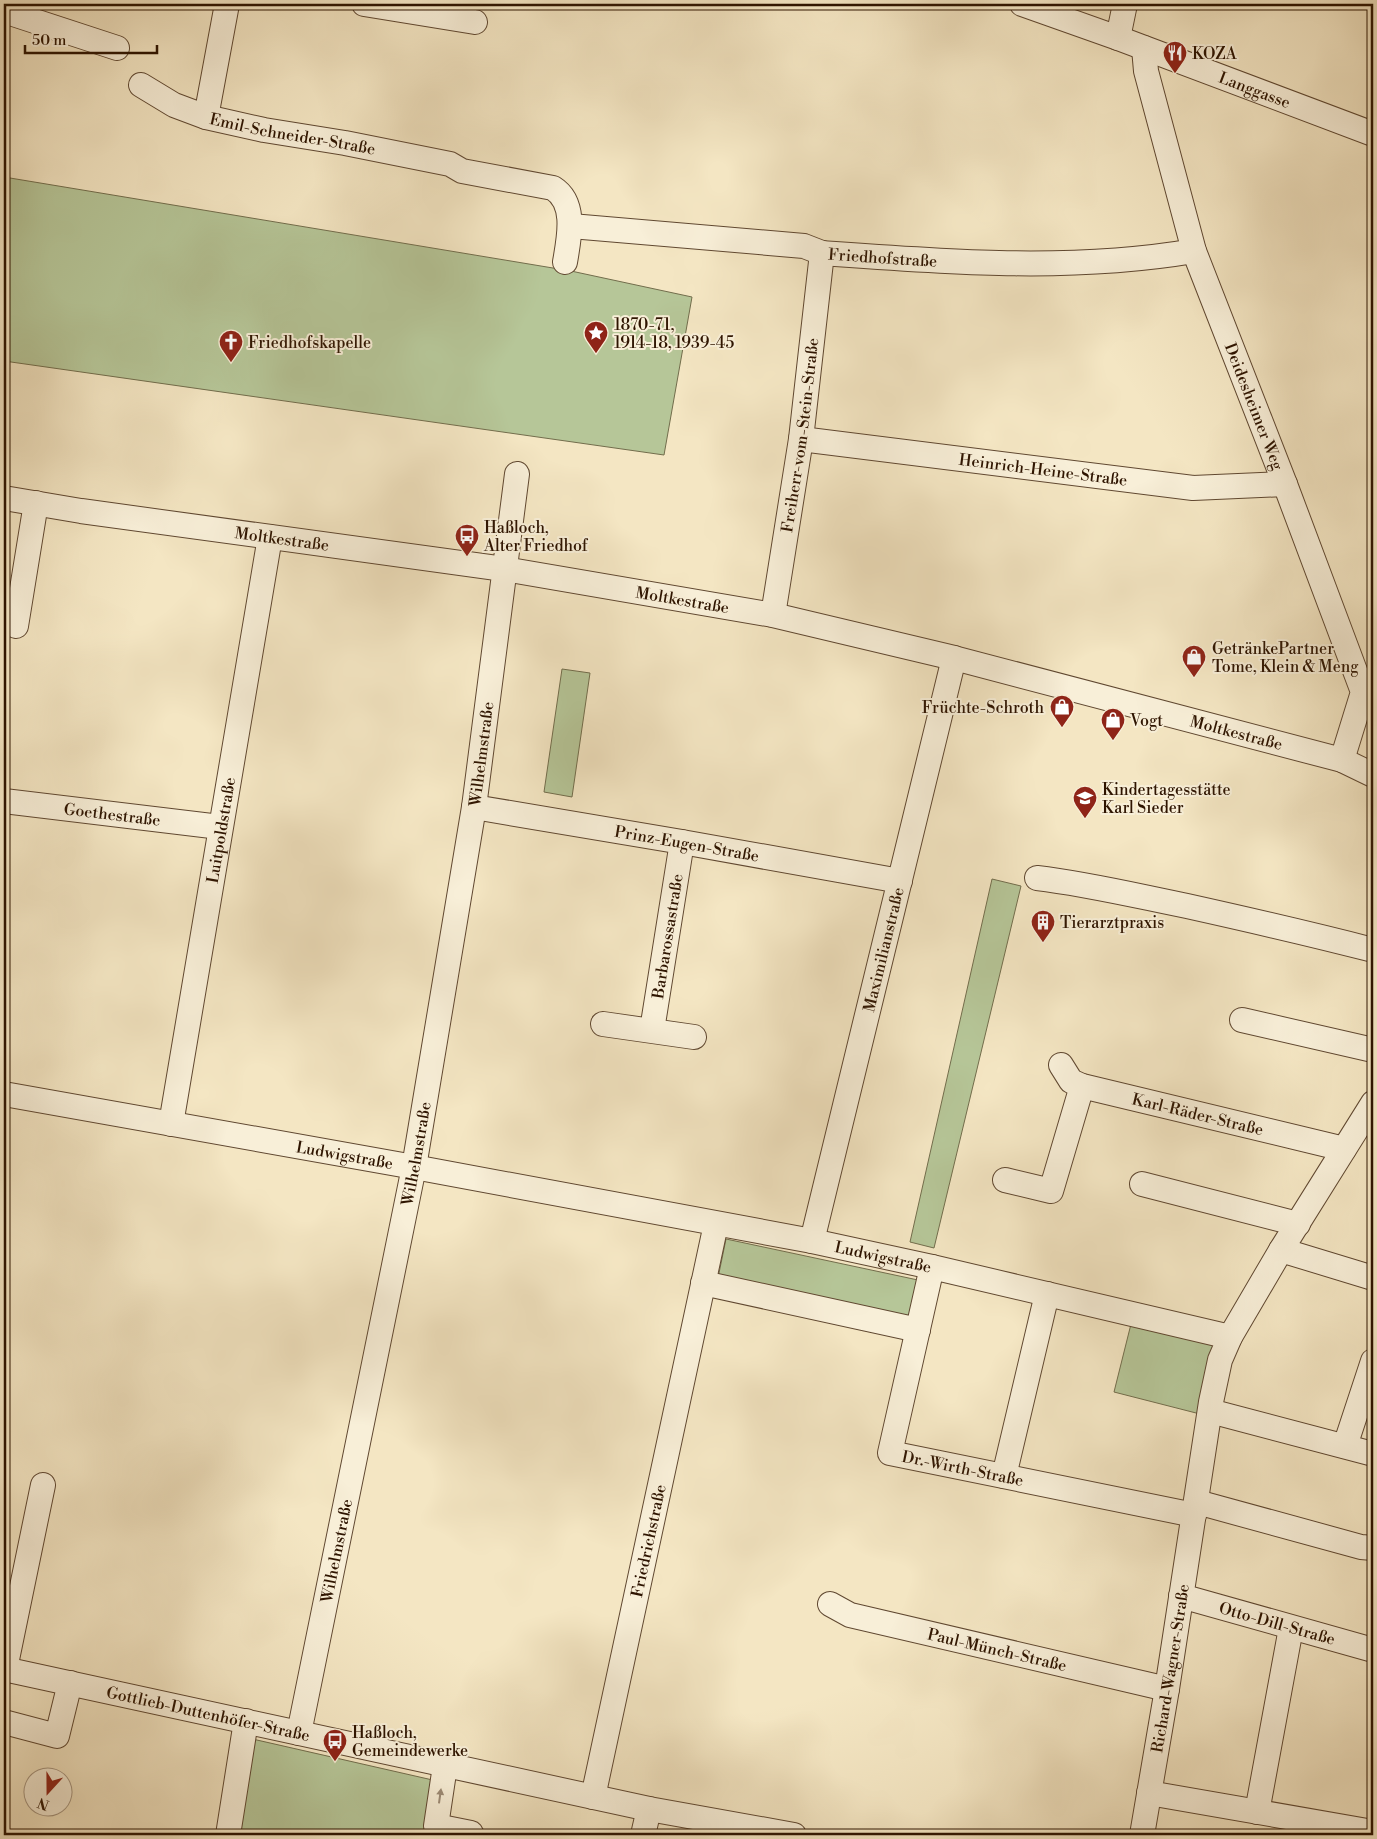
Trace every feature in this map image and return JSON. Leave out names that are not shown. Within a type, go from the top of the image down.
[{"type":"street","points":[[206,117],[227,4]]},
{"type":"street","points":[[364,4],[415,8],[475,22]]},
{"type":"street","name":"Langgasse","points":[[1022,4],[1373,134]]},
{"type":"street","points":[[1118,38],[1125,4]]},
{"type":"street","points":[[4,11],[117,48]]},
{"type":"street","name":"Deidesheimer Weg","points":[[1144,48],[1146,71],[1194,251],[1285,484],[1363,692],[1346,762]]},
{"type":"street","name":"Emil-Schneider-Straße","points":[[142,85],[174,105],[206,117],[264,130],[344,143],[450,164],[462,171],[553,188],[561,193],[571,226]]},
{"type":"street","points":[[565,262],[571,226]]},
{"type":"street","name":"Friedhofstraße","points":[[571,226],[804,246],[822,253],[1020,265],[1123,260],[1194,251]]},
{"type":"street","name":"Freiherr-vom-Stein-Straße","points":[[773,615],[801,439],[822,253]]},
{"type":"street","name":"Heinrich-Heine-Straße","points":[[801,439],[1193,488],[1285,484]]},
{"type":"street","name":"Wilhelmstraße","points":[[299,1733],[414,1167],[474,807],[517,474]]},
{"type":"street","name":"Moltkestraße","points":[[4,498],[504,569],[773,615],[954,658],[1346,762],[1373,764]]},
{"type":"street","points":[[16,626],[36,503]]},
{"type":"street","name":"Luitpoldstraße","points":[[171,1124],[270,536]]},
{"type":"street","name":"Maximilianstraße","points":[[812,1241],[954,658]]},
{"type":"street","name":"Moltkestraße","points":[[1346,762],[1373,775]]},
{"type":"street","name":"Goethestraße","points":[[4,801],[220,827]]},
{"type":"street","name":"Prinz-Eugen-Straße","points":[[474,807],[682,842],[900,882]]},
{"type":"street","name":"Barbarossastraße","points":[[652,1030],[682,842]]},
{"type":"street","points":[[1037,878],[1075,882],[1268,923],[1373,950]]},
{"type":"street","points":[[1242,1020],[1373,1050]]},
{"type":"street","points":[[603,1024],[694,1037]]},
{"type":"street","name":"Karl-Räder-Straße","points":[[1061,1065],[1071,1081],[1082,1086],[1344,1149]]},
{"type":"street","points":[[1005,1180],[1052,1191],[1082,1086]]},
{"type":"street","name":"Ludwigstraße","points":[[4,1094],[414,1167],[812,1241],[932,1267],[1230,1337]]},
{"type":"street","name":"Richard-Wagner-Straße","points":[[1142,1835],[1220,1360],[1230,1337],[1281,1250],[1373,1102]]},
{"type":"street","points":[[1142,1184],[1298,1224]]},
{"type":"street","points":[[716,1224],[703,1283],[918,1330]]},
{"type":"street","points":[[1281,1250],[1373,1278]]},
{"type":"street","name":"Dr.-Wirth-Straße","points":[[932,1267],[890,1453],[1110,1499],[1195,1508]]},
{"type":"street","name":"Friedrichstraße","points":[[593,1798],[703,1283]]},
{"type":"street","points":[[1004,1476],[1048,1294]]},
{"type":"street","points":[[1345,1446],[1373,1361]]},
{"type":"street","points":[[1210,1412],[1373,1454]]},
{"type":"street","points":[[4,1669],[43,1485]]},
{"type":"street","points":[[1195,1508],[1361,1547],[1373,1548]]},
{"type":"street","name":"Otto-Dill-Straße","points":[[1181,1596],[1373,1650]]},
{"type":"street","name":"Paul-Münch-Straße","points":[[830,1604],[850,1615],[1167,1689]]},
{"type":"street","points":[[1257,1812],[1291,1628]]},
{"type":"street","name":"Gottlieb-Duttenhöfer-Straße","points":[[4,1669],[593,1798],[794,1835]]},
{"type":"street","points":[[4,1722],[57,1736],[70,1683]]},
{"type":"street","points":[[228,1835],[246,1721]]},
{"type":"street","points":[[444,1766],[436,1826],[470,1833],[471,1835]]},
{"type":"street","points":[[1149,1793],[1373,1832]]},
{"type":"street","points":[[643,1835],[649,1809]]},
{"type":"green space","points":[[4,177],[571,271],[692,297],[664,455],[4,361]]},
{"type":"green space","points":[[562,669],[590,673],[572,797],[544,792]]},
{"type":"green space","points":[[992,879],[1021,886],[934,1248],[910,1242]]},
{"type":"green space","points":[[726,1239],[918,1280],[910,1319],[718,1278]]},
{"type":"green space","points":[[1131,1324],[1215,1343],[1200,1414],[1114,1392]]},
{"type":"green space","points":[[248,1738],[437,1781],[426,1835],[233,1835]]},
{"type":"place","name":"KOZA","points":[[1175,74]]},
{"type":"place","name":"1870-71, 1914-18, 1939-45","points":[[596,354]]},
{"type":"place","name":"Friedhofskapelle","points":[[231,363]]},
{"type":"place","name":"Haßloch, Alter Friedhof","points":[[467,557]]},
{"type":"place","name":"GetränkePartner Tome, Klein & Meng","points":[[1194,678]]},
{"type":"place","name":"Früchte-Schroth","points":[[1062,728]]},
{"type":"place","name":"Vogt","points":[[1113,741]]},
{"type":"place","name":"Kindertagesstätte Karl Sieder","points":[[1085,819]]},
{"type":"place","name":"Tierarztpraxis","points":[[1043,943]]},
{"type":"place","name":"Haßloch, Gemeindewerke","points":[[335,1762]]}]
